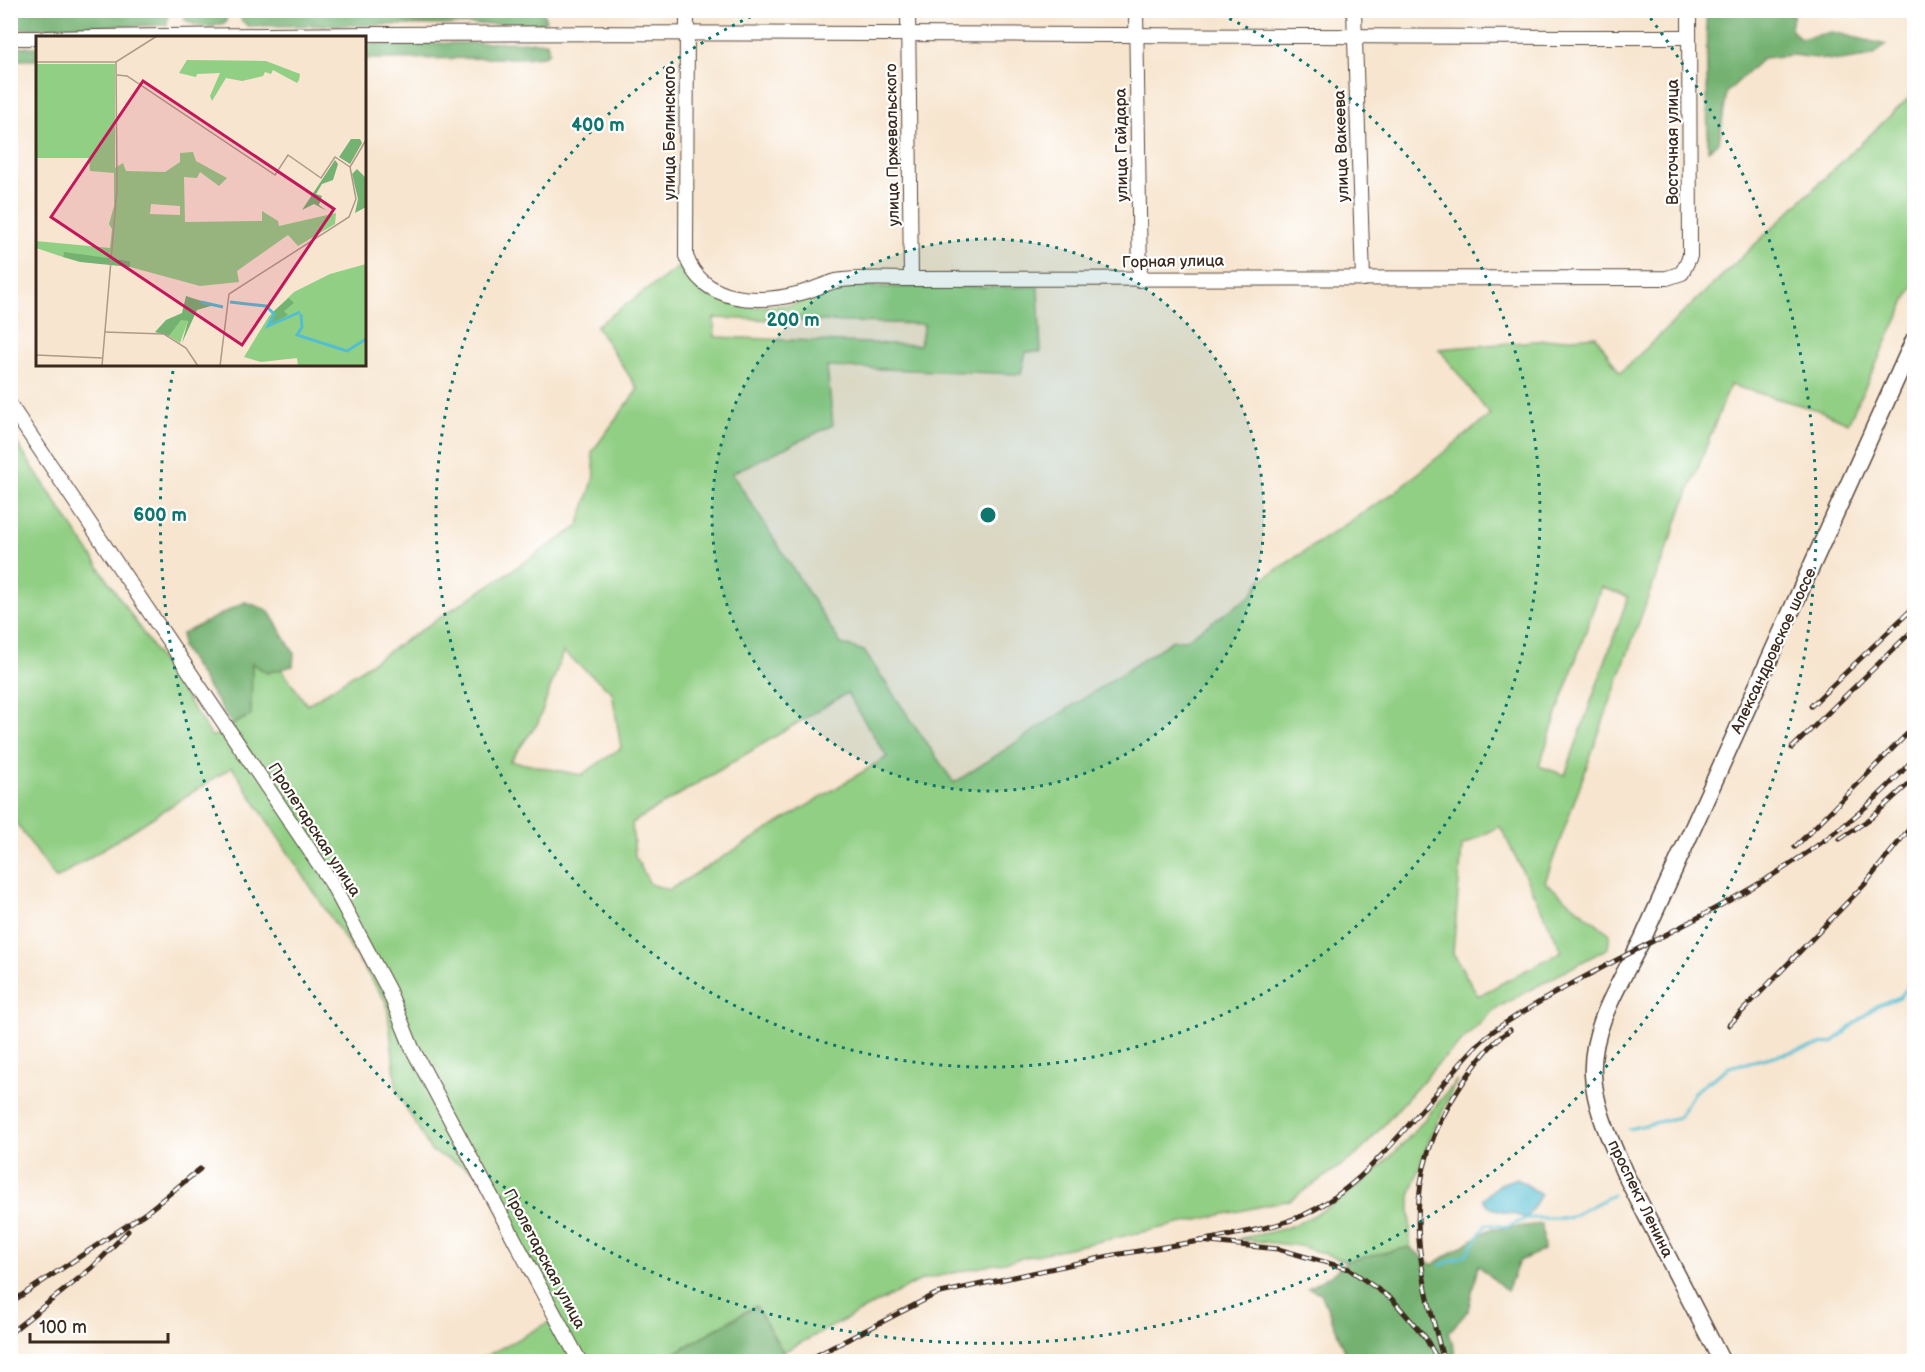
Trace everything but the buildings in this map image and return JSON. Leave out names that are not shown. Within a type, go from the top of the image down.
[{"type":"main road","name":"Александровское шоссе","points":[[1631,962],[1914,340]]},
{"type":"main road","name":"проспект Ленина","points":[[1631,962],[1598,1033],[1593,1066],[1597,1098],[1624,1172],[1722,1362]]},
{"type":"street","name":"улица Белинского","points":[[686,256],[687,10]]},
{"type":"street","name":"улица Пржевальского","points":[[908,10],[910,279]]},
{"type":"street","name":"улица Гайдара","points":[[1136,10],[1140,280]]},
{"type":"street","name":"улица Вакеева","points":[[1354,10],[1363,279]]},
{"type":"street","name":"Восточная улица","points":[[1682,273],[1690,256],[1689,10]]},
{"type":"street","points":[[148,36],[908,33],[1689,37]]},
{"type":"street","points":[[10,38],[36,38]]},
{"type":"street","name":"Горная улица","points":[[686,256],[691,268],[711,288],[735,299],[763,300],[802,293],[837,281],[1667,278],[1682,273]]},
{"type":"street","name":"Пролетарская улица","points":[[10,405],[331,882],[389,991],[412,1048],[580,1362]]},
{"type":"green space","points":[[543,10],[546,21],[538,24],[248,26],[241,20],[244,11]]},
{"type":"green space","points":[[10,11],[168,12],[167,25],[11,29]]},
{"type":"green space","points":[[1706,11],[1794,11],[1791,29],[1800,39],[1832,32],[1886,45],[1873,56],[1840,61],[1793,55],[1763,58],[1727,92],[1719,142],[1708,150]]},
{"type":"green space","points":[[184,12],[227,12],[226,22],[210,27],[199,26],[184,19]]},
{"type":"green space","points":[[547,42],[549,53],[543,56],[523,58],[366,59],[366,44]]},
{"type":"green space","points":[[11,47],[36,47],[36,60],[11,60]]},
{"type":"green space","points":[[1914,93],[1914,284],[1848,423],[1821,411],[1730,385],[1647,600],[1545,882],[1610,934],[1608,948],[1495,1009],[1437,1065],[1358,1154],[1290,1200],[921,1280],[783,1352],[755,1306],[661,1361],[477,1361],[559,1317],[481,1174],[431,1151],[397,1092],[387,1003],[232,767],[56,879],[11,816],[10,433],[212,737],[250,715],[251,662],[267,673],[280,667],[307,705],[578,527],[595,475],[592,452],[638,389],[596,326],[683,264],[699,286],[744,307],[792,305],[827,290],[851,287],[1038,287],[1041,352],[1026,352],[1021,374],[827,367],[833,425],[732,473],[841,644],[864,651],[954,783],[1173,640],[1185,640],[1252,595],[1261,580],[1395,492],[1490,415],[1439,349],[1596,336],[1620,373]],"holes":[[[714,318],[924,324],[920,345],[715,337]],[[1601,587],[1628,597],[1565,775],[1539,766]],[[563,652],[612,692],[621,748],[581,775],[510,761],[538,723]],[[847,693],[887,757],[669,890],[650,884],[635,856],[632,823]],[[1500,826],[1562,951],[1478,996],[1453,953],[1462,846]]]},
{"type":"green space","points":[[245,602],[268,610],[294,653],[293,666],[267,673],[252,663],[251,715],[232,725],[182,647],[182,634]]},
{"type":"green space","points":[[1457,1080],[1428,1143],[1410,1196],[1410,1247],[1347,1261],[1300,1246],[1238,1239],[1288,1227],[1338,1201],[1361,1184],[1402,1145]]},
{"type":"green space","points":[[1542,1224],[1544,1250],[1519,1261],[1507,1291],[1478,1265],[1468,1311],[1449,1332],[1457,1361],[1349,1361],[1321,1293],[1308,1288],[1334,1273],[1347,1261],[1410,1247],[1432,1265],[1488,1230]]},
{"type":"green space","points":[[756,1306],[783,1352],[764,1361],[661,1361]]},
{"type":"water","points":[[1516,1178],[1541,1194],[1527,1218],[1491,1208],[1483,1199],[1498,1185]]},
{"type":"waterway","points":[[1629,1129],[1679,1117],[1694,1092],[1729,1067],[1833,1042],[1876,1006],[1900,997],[1911,984],[1914,984]]},
{"type":"waterway","points":[[1441,1265],[1467,1254],[1486,1224],[1508,1227],[1527,1218],[1568,1218],[1613,1195]]},
{"type":"railway","points":[[1811,706],[1914,607]]},
{"type":"railway","points":[[1792,748],[1914,629]]},
{"type":"railway","points":[[1795,847],[1914,727]]},
{"type":"railway","points":[[1200,1241],[1288,1221],[1330,1200],[1350,1186],[1384,1153],[1463,1060],[1489,1034],[1552,995],[1771,876],[1823,842],[1871,803],[1914,758]]},
{"type":"railway","points":[[1840,839],[1871,818],[1914,779]]},
{"type":"railway","points":[[1729,1025],[1865,884],[1914,823]]},
{"type":"railway","points":[[1444,1362],[1420,1254],[1418,1220],[1420,1187],[1428,1153],[1441,1119],[1478,1062],[1489,1048],[1510,1030]]},
{"type":"railway","points":[[1914,1084],[1914,1230]]},
{"type":"railway","points":[[10,1303],[147,1212],[200,1169]]},
{"type":"railway","points":[[10,1333],[92,1268],[128,1231]]},
{"type":"railway","points":[[804,1362],[936,1294],[1114,1255],[1200,1241],[1278,1249],[1349,1269],[1393,1300],[1425,1337],[1439,1362]]}]
